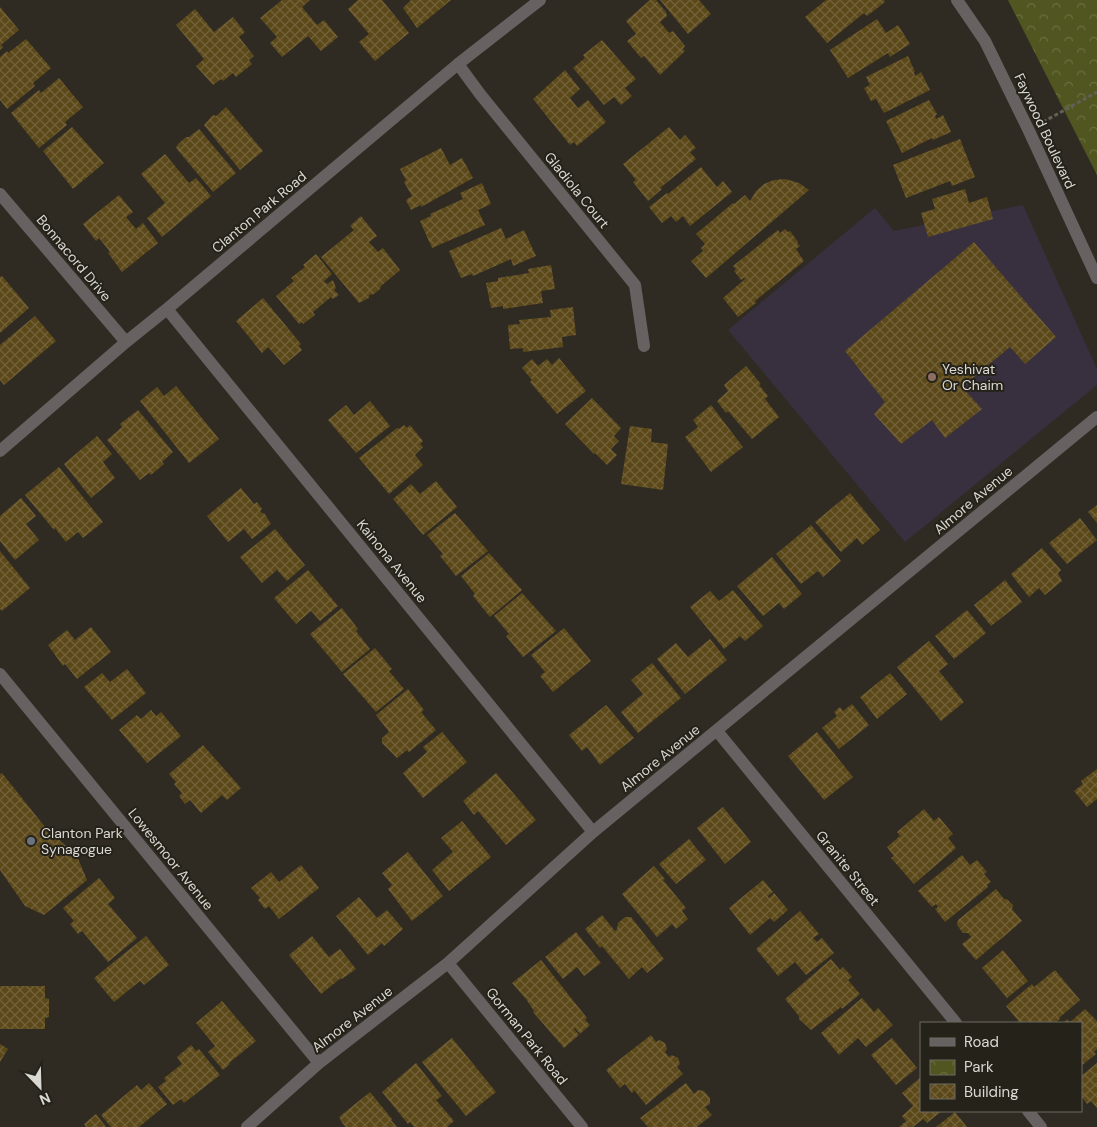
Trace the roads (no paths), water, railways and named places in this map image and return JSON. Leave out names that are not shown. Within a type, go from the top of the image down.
[{"type":"street","name":"Clanton Park Road","points":[[0,452],[126,342],[168,309],[458,64],[540,0]]},
{"type":"street","name":"Faywood Boulevard","points":[[957,0],[985,42],[1029,131],[1097,278]]},
{"type":"street","name":"Gladiola Court","points":[[458,64],[480,94],[635,285],[644,346]]},
{"type":"street","name":"Bonnacord Drive","points":[[0,194],[126,342]]},
{"type":"street","name":"Kainona Avenue","points":[[168,309],[593,832]]},
{"type":"street","name":"Almore Avenue","points":[[247,1127],[319,1063],[448,963],[593,832],[1097,417]]},
{"type":"street","name":"Lowesmoor Avenue","points":[[0,674],[319,1063]]},
{"type":"street","name":"Granite Street","points":[[717,731],[955,1022]]},
{"type":"street","name":"Gorman Park Road","points":[[448,963],[582,1127]]},
{"type":"street","points":[[1029,1112],[1041,1127]]},
{"type":"place","name":"Yeshivat Or Chaim","points":[[932,377]]},
{"type":"place","name":"Clanton Park Synagogue","points":[[31,841]]}]
